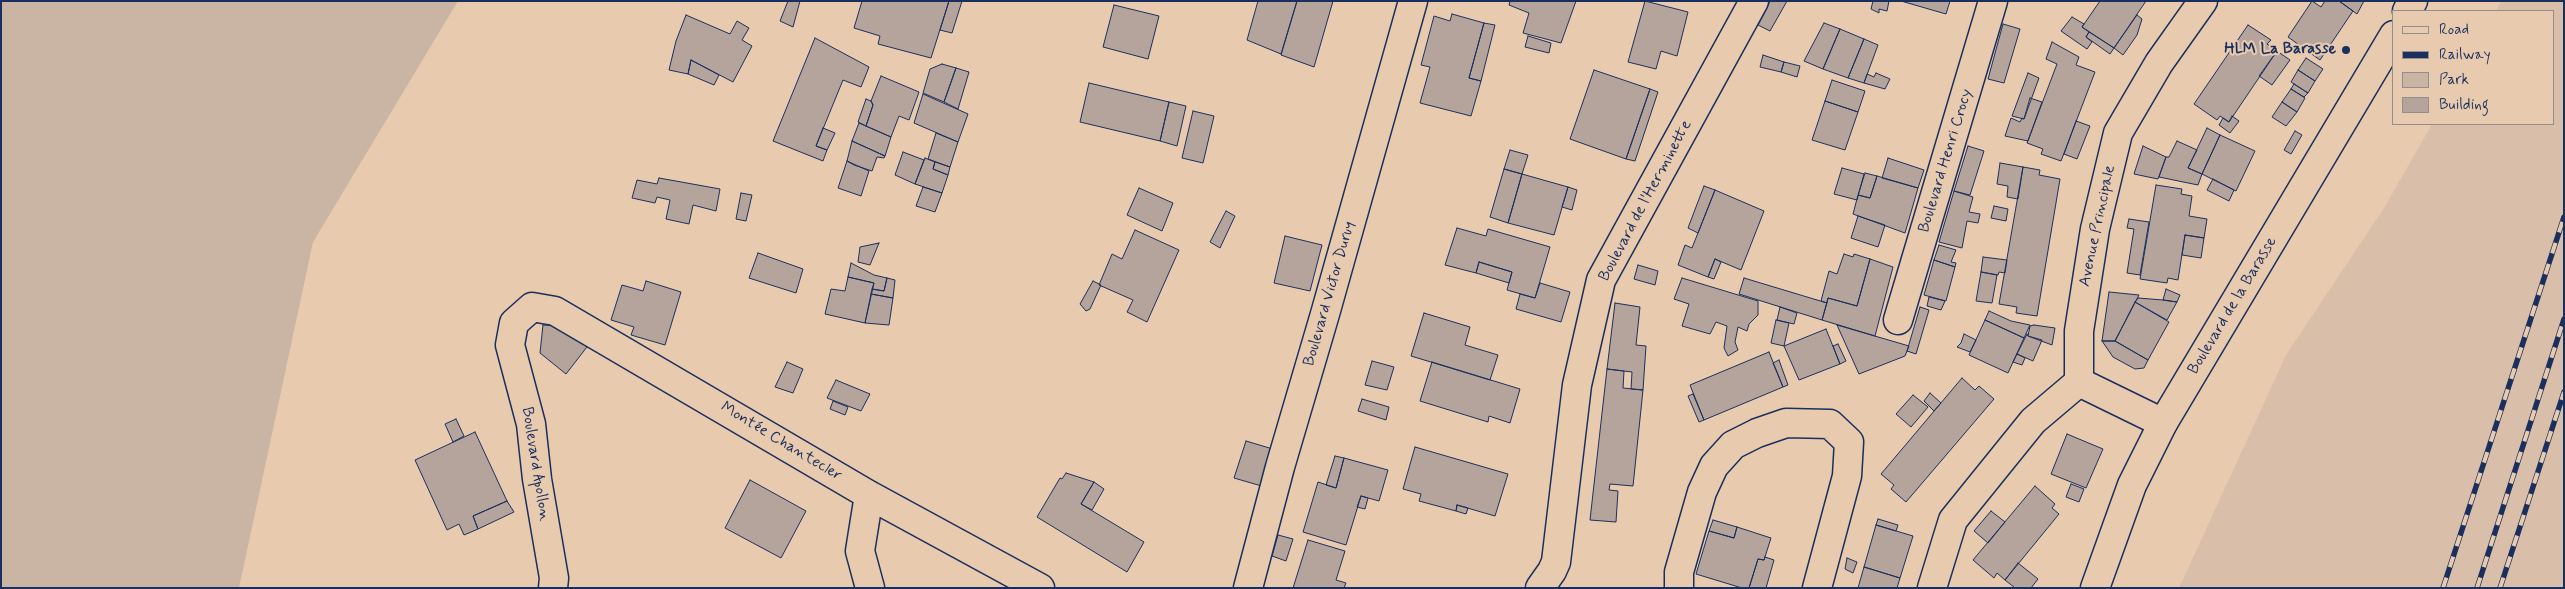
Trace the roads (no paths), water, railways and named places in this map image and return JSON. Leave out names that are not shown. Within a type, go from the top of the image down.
[{"type":"street","name":"Boulevard Victor Duruy","points":[[1248,588],[1280,467],[1413,1]]},
{"type":"street","name":"Boulevard de l'Herminette","points":[[1540,588],[1556,562],[1577,385],[1601,280],[1754,1]]},
{"type":"street","name":"Boulevard Henri Crocy","points":[[1898,320],[1993,1]]},
{"type":"street","name":"Avenue Principale","points":[[2079,382],[2079,331],[2095,229],[2118,134],[2159,63],[2203,1]]},
{"type":"street","name":"Boulevard de la Barasse","points":[[2095,588],[2132,485],[2163,423],[2392,38]]},
{"type":"street","name":"Montée Chantecler","points":[[521,315],[532,307],[555,311],[869,495],[1040,588]]},
{"type":"street","name":"Boulevard Apollon","points":[[521,315],[514,323],[510,345],[531,424],[537,480],[554,578],[553,588]]},
{"type":"street","points":[[1932,588],[1953,520],[2033,421],[2079,382],[2163,423]]},
{"type":"street","points":[[1678,588],[1679,572],[1702,492],[1714,466],[1732,445],[1757,433],[1786,423],[1830,424],[1849,442],[1848,476],[1817,588]]},
{"type":"street","points":[[869,495],[860,551],[870,588]]},
{"type":"railway","points":[[2443,588],[2564,217]]},
{"type":"railway","points":[[2477,588],[2564,319]]},
{"type":"railway","points":[[2500,588],[2564,392]]},
{"type":"place","name":"HLM La Barasse","points":[[2346,50]]}]
